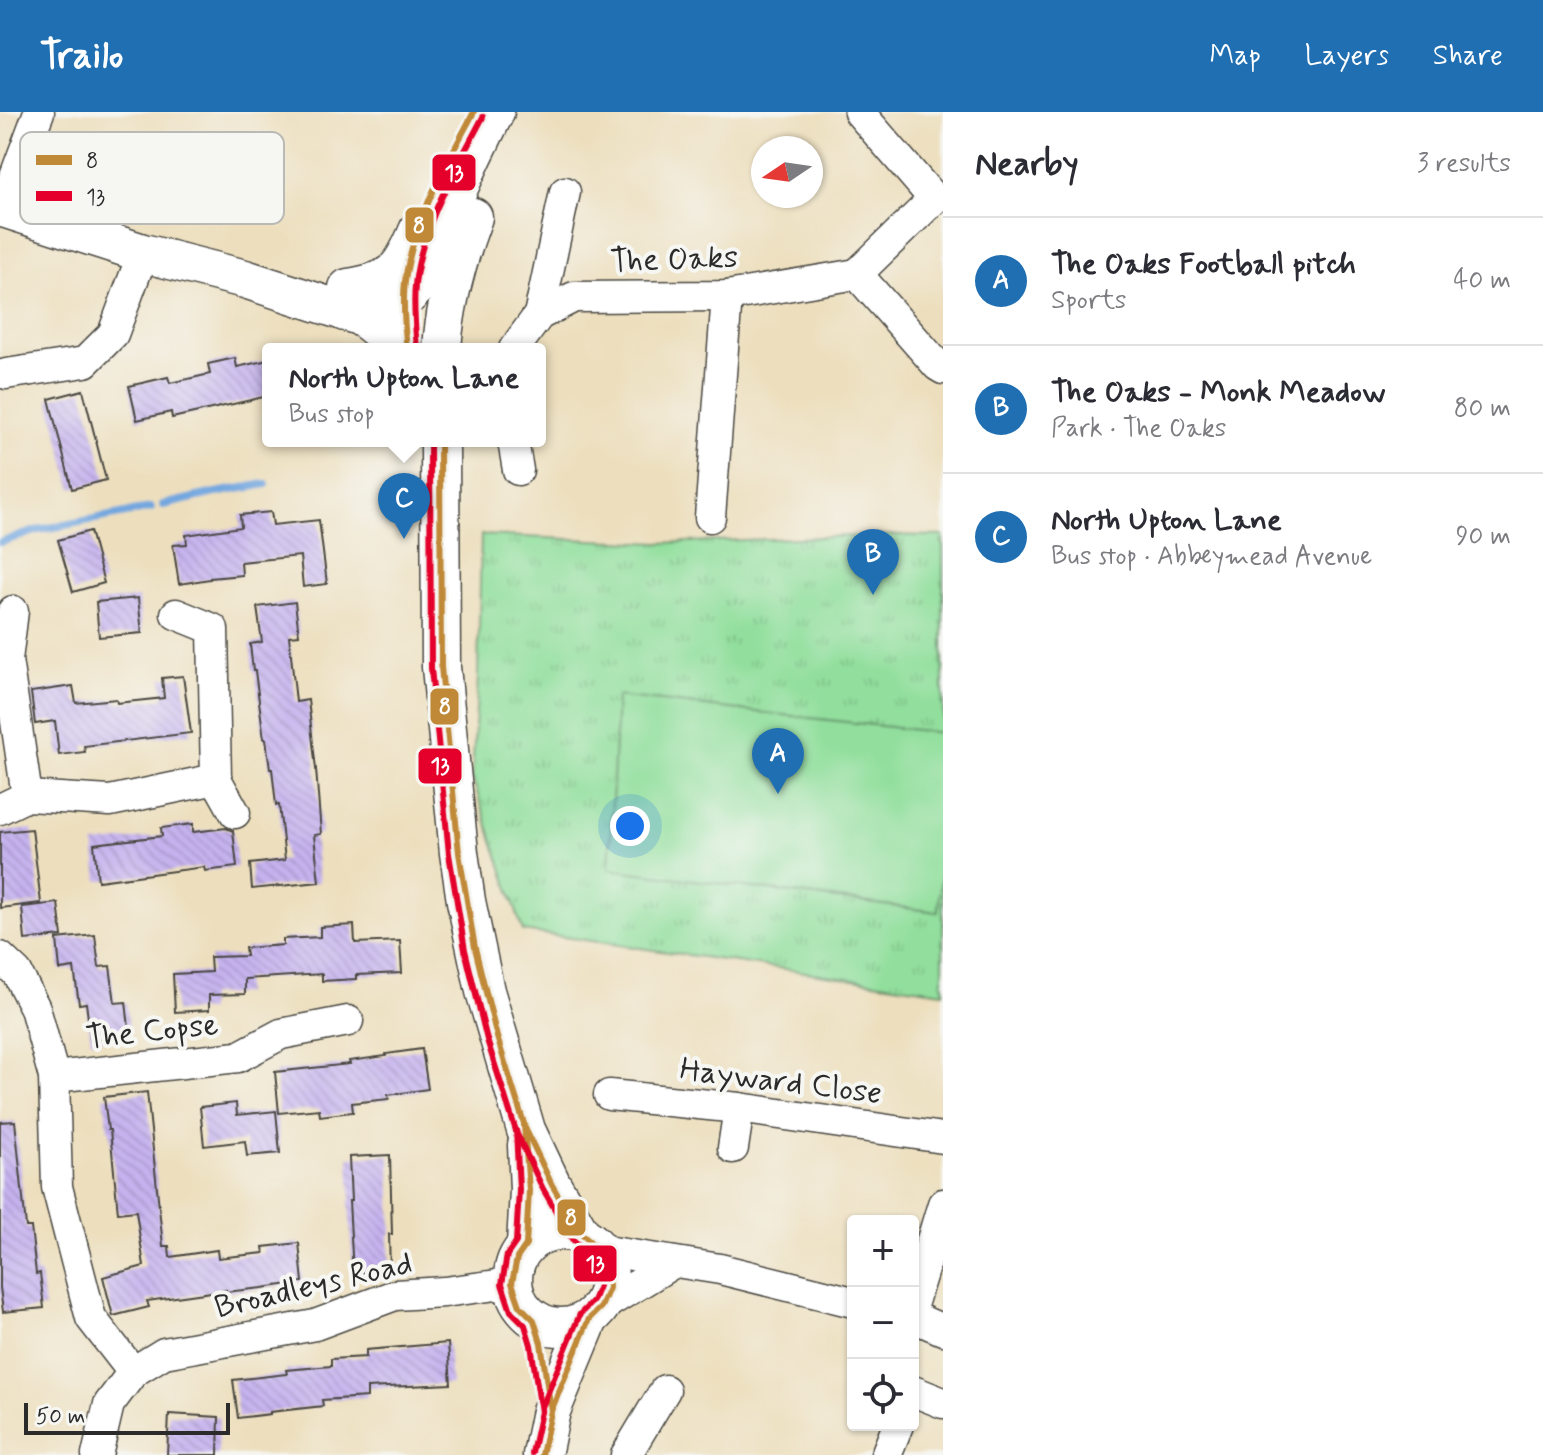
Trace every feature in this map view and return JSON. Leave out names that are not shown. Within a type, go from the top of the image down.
[{"type":"street","points":[[31,132],[39,112]]},
{"type":"street","points":[[346,300],[392,274],[402,263],[474,112]]},
{"type":"street","points":[[51,224],[143,253],[346,300],[357,313],[384,308],[404,300],[414,290],[470,161],[495,112]]},
{"type":"street","points":[[443,343],[448,298],[456,267],[486,185],[519,112]]},
{"type":"street","points":[[859,112],[934,199],[857,274],[943,369]]},
{"type":"street","points":[[1,208],[20,160]]},
{"type":"street","points":[[539,315],[565,192]]},
{"type":"street","points":[[407,343],[404,300],[412,246]]},
{"type":"street","points":[[7,372],[85,362],[113,334],[143,253]]},
{"type":"street","name":"The Oaks","points":[[518,343],[539,315],[574,297],[727,296],[857,274]]},
{"type":"street","points":[[710,517],[727,296]]},
{"type":"street","points":[[346,300],[359,316],[373,324],[391,343]]},
{"type":"street","points":[[404,300],[422,322],[431,343]]},
{"type":"street","points":[[416,447],[428,591],[441,667],[456,823],[466,901],[485,991],[526,1130],[552,1185],[608,1269],[609,1288],[551,1411],[542,1455]]},
{"type":"street","points":[[440,447],[441,667]]},
{"type":"street","points":[[13,611],[3,660],[13,803],[110,801],[216,779]]},
{"type":"street","points":[[176,614],[224,622],[216,779],[235,813]]},
{"type":"street","points":[[0,957],[17,973],[35,1008],[54,1077],[57,1187],[91,1318],[133,1372]]},
{"type":"street","name":"The Copse","points":[[54,1077],[240,1071],[281,1034],[348,1021]]},
{"type":"street","name":"Hayward Close","points":[[609,1095],[739,1108],[943,1138]]},
{"type":"street","points":[[733,1148],[739,1108]]},
{"type":"street","points":[[526,1130],[529,1190],[526,1245]]},
{"type":"street","points":[[918,1287],[943,1204]]},
{"type":"street","points":[[673,1263],[576,1326],[562,1328],[534,1320],[520,1306],[512,1283],[517,1258],[526,1245],[552,1231],[567,1231],[590,1242],[673,1263],[720,1269],[847,1301]]},
{"type":"street","name":"Broadleys Road","points":[[97,1455],[109,1404],[133,1372],[164,1353],[315,1325],[395,1295],[512,1283]]},
{"type":"street","points":[[534,1320],[541,1343],[551,1411]]},
{"type":"street","points":[[919,1320],[943,1330]]},
{"type":"street","points":[[626,1455],[665,1390]]},
{"type":"street","points":[[919,1393],[943,1403]]},
{"type":"street","points":[[886,1455],[896,1431]]},
{"type":"green space","points":[[481,535],[658,543],[881,535],[943,536],[943,992],[523,931],[472,777]]},
{"type":"green space","points":[[617,696],[943,733],[943,855],[938,912],[609,869]]},
{"type":"building","points":[[235,358],[237,367],[262,361],[262,397],[172,418],[171,412],[137,420],[129,386],[168,377],[170,383],[210,374],[208,364]]},
{"type":"building","points":[[83,390],[106,480],[72,489],[49,399]]},
{"type":"building","points":[[271,512],[273,525],[319,520],[327,584],[303,587],[300,556],[241,562],[242,575],[179,584],[173,545],[187,544],[186,535],[241,527],[240,515]]},
{"type":"building","points":[[90,531],[104,583],[73,592],[58,540]]},
{"type":"building","points":[[138,598],[142,633],[99,637],[96,602]]},
{"type":"building","points":[[295,602],[299,635],[289,636],[296,702],[308,700],[321,834],[314,835],[319,882],[252,889],[250,864],[285,860],[279,805],[276,805],[272,769],[264,739],[250,644],[262,642],[257,607]]},
{"type":"building","points":[[183,676],[191,733],[84,746],[85,752],[59,755],[55,721],[35,724],[31,692],[73,686],[76,703],[116,699],[117,703],[164,698],[162,678]]},
{"type":"building","points":[[193,824],[193,832],[226,828],[233,831],[237,867],[205,871],[204,867],[98,881],[94,844],[162,836],[161,828]]},
{"type":"building","points":[[32,829],[41,903],[0,908],[0,832]]},
{"type":"building","points":[[58,903],[62,936],[25,940],[22,907]]},
{"type":"building","points":[[354,925],[355,943],[400,941],[402,973],[356,975],[356,979],[322,981],[322,974],[245,979],[245,994],[209,995],[209,1010],[175,1012],[173,974],[211,972],[210,957],[246,956],[245,948],[283,945],[283,939],[320,937],[320,927]]},
{"type":"building","points":[[95,935],[99,967],[110,966],[115,1003],[126,1002],[130,1036],[91,1041],[86,1003],[79,1004],[74,968],[60,970],[57,939]]},
{"type":"building","points":[[422,1049],[428,1089],[388,1095],[389,1099],[352,1103],[353,1112],[320,1116],[319,1109],[279,1113],[275,1072],[350,1064],[349,1061]]},
{"type":"building","points":[[147,1092],[163,1246],[169,1246],[170,1257],[217,1250],[218,1258],[264,1253],[263,1247],[299,1243],[303,1282],[147,1301],[149,1307],[113,1316],[103,1277],[144,1266],[136,1211],[118,1213],[104,1097]]},
{"type":"building","points":[[236,1103],[237,1115],[276,1111],[280,1153],[247,1156],[245,1141],[204,1146],[200,1107]]},
{"type":"building","points":[[15,1121],[26,1227],[31,1227],[36,1274],[40,1273],[44,1308],[3,1312],[0,1287],[0,1122]]},
{"type":"building","points":[[390,1155],[390,1271],[353,1273],[349,1157]]},
{"type":"building","points":[[448,1343],[451,1384],[367,1388],[367,1397],[322,1400],[323,1406],[238,1418],[233,1380],[287,1374],[286,1370],[331,1366],[331,1359],[366,1357],[366,1350]]},
{"type":"building","points":[[169,1414],[219,1417],[218,1455],[167,1455]]},
{"type":"waterway","points":[[163,505],[266,484]]},
{"type":"waterway","points":[[1,542],[39,530],[151,508]]},
{"type":"transit line","name":"8","points":[[406,343],[404,293],[417,231],[474,112]]},
{"type":"transit line","name":"13","points":[[417,343],[414,293],[424,241],[441,198],[483,117]]},
{"type":"transit line","name":"13","points":[[430,447],[431,668],[449,854],[465,950],[487,1040],[517,1134],[543,1189],[572,1239],[592,1256],[598,1271],[599,1286],[593,1301],[580,1314],[542,1407],[532,1453]]},
{"type":"transit line","name":"8","points":[[440,447],[441,667],[459,853],[475,948],[497,1037],[526,1130],[552,1185],[581,1234],[600,1250],[608,1269],[609,1288],[601,1307],[589,1319],[551,1411],[542,1455]]},
{"type":"transit line","name":"8","points":[[524,1125],[529,1190],[526,1245],[517,1258],[512,1283],[520,1306],[534,1320],[541,1343],[551,1411],[546,1435]]},
{"type":"transit line","name":"13","points":[[516,1130],[519,1190],[516,1242],[507,1255],[502,1284],[511,1311],[525,1325],[541,1412]]},
{"type":"place","name":"North Upton Lane","points":[[404,539]]},
{"type":"place","name":"The Oaks - Monk Meadow","points":[[873,595]]},
{"type":"place","name":"The Oaks Football pitch","points":[[778,794]]}]
